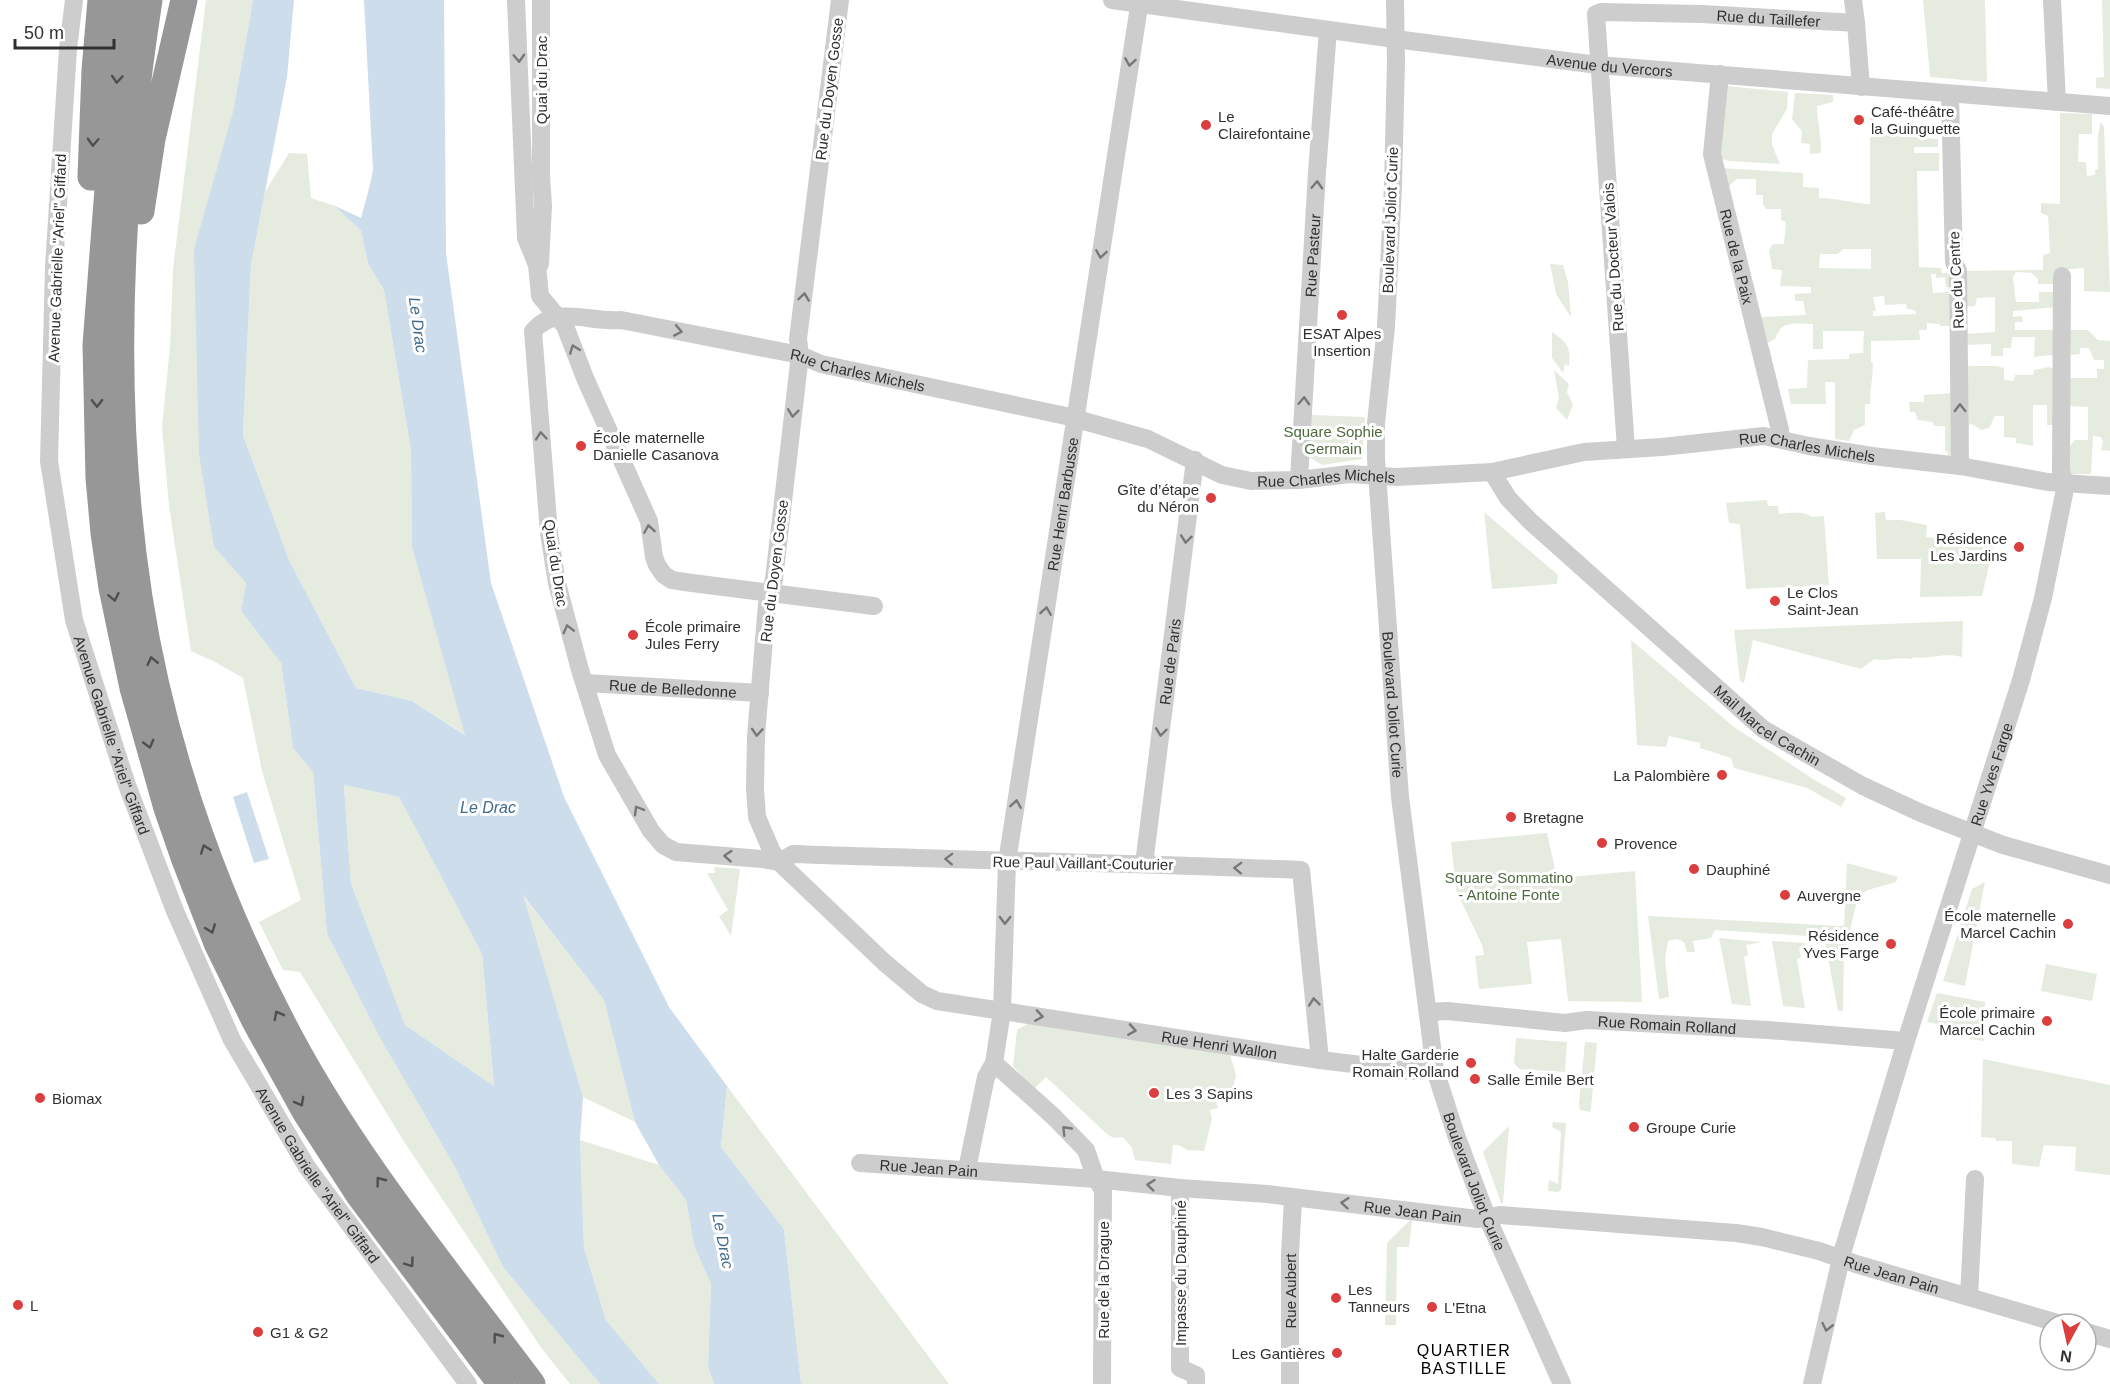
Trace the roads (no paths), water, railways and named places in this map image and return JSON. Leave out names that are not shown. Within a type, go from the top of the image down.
[{"type":"highway","points":[[101,0],[88,210],[88,301],[109,342]]},
{"type":"highway","points":[[127,0],[118,58],[109,342],[139,597],[177,763],[224,898],[271,1001],[300,1055],[336,1116],[375,1175],[532,1384]]},
{"type":"highway","points":[[149,0],[128,157],[109,342],[99,478],[112,588],[133,688],[167,808],[217,943],[255,1021],[306,1113],[359,1195],[501,1384]]},
{"type":"highway","points":[[109,342],[135,281],[141,207],[152,139],[184,0]]},
{"type":"street","name":"Avenue Gabrielle \"Ariel\" Giffard","points":[[74,0],[68,50],[54,267],[50,461],[74,620],[128,784],[175,911],[232,1040],[307,1167],[468,1384]]},
{"type":"street","name":"Quai du Drac","points":[[516,0],[526,238],[537,265],[540,296],[557,316],[547,319],[533,331],[549,533],[557,583],[570,636],[607,754],[651,831],[663,845],[676,852]]},
{"type":"street","name":"Quai du Drac","points":[[537,265],[541,264],[543,206],[541,0]]},
{"type":"street","name":"Rue du Doyen Gosse","points":[[840,0],[798,339],[800,355],[774,579],[767,604],[755,788],[757,817],[772,852],[779,862],[869,949],[922,994],[937,1001],[1002,1011]]},
{"type":"street","name":"Avenue du Vercors","points":[[1112,0],[1598,65],[2110,106]]},
{"type":"street","name":"Boulevard Joliot Curie","points":[[1395,0],[1392,198],[1386,327],[1376,423],[1377,476],[1400,797],[1435,1070],[1487,1218],[1562,1384]]},
{"type":"street","points":[[1853,0],[1861,87]]},
{"type":"street","points":[[2052,0],[2057,102]]},
{"type":"street","name":"Rue Henri Barbusse","points":[[994,1063],[1002,1011],[1007,862],[1140,2]]},
{"type":"street","name":"Rue du Taillefer","points":[[1598,65],[1596,14],[1601,12],[1702,14],[1856,23]]},
{"type":"street","name":"Rue Pasteur","points":[[1299,480],[1317,172],[1328,30]]},
{"type":"street","name":"Rue du Docteur Valois","points":[[1598,65],[1626,449]]},
{"type":"street","name":"Rue de la Paix","points":[[1720,74],[1712,154],[1780,430],[1780,438]]},
{"type":"street","name":"Rue du Centre","points":[[1950,94],[1954,262],[1958,271],[1960,466]]},
{"type":"street","name":"Rue Yves Farge","points":[[1812,1384],[1841,1264],[1906,1041],[2021,680],[2035,629],[2065,484],[2061,474],[2062,276]]},
{"type":"street","name":"Rue Charles Michels","points":[[557,316],[607,321],[621,320],[800,355],[821,364],[978,396],[1075,419],[1148,439],[1237,480],[1299,480],[1350,474],[1377,476],[1492,472],[1584,453],[1764,436],[1809,446],[1960,466],[2065,484],[2110,486]]},
{"type":"street","points":[[557,316],[565,326],[585,378],[649,521],[654,557],[660,570],[672,580],[874,606]]},
{"type":"street","name":"Rue de Paris","points":[[1144,864],[1195,460]]},
{"type":"street","name":"Mail Marcel Cachin","points":[[1492,472],[1508,498],[1530,521],[1763,729],[1863,786],[1921,813],[1972,834],[2110,875]]},
{"type":"street","name":"Rue de Belledonne","points":[[585,683],[760,693]]},
{"type":"street","name":"Rue Paul Vaillant-Couturier","points":[[676,852],[779,862],[793,854],[1300,870],[1320,1060]]},
{"type":"street","name":"Rue Henri Wallon","points":[[1002,1011],[1320,1060],[1411,1071],[1435,1070]]},
{"type":"street","name":"Rue Romain Rolland","points":[[1428,1012],[1447,1011],[1565,1023],[1587,1020],[1652,1023],[1906,1041]]},
{"type":"street","points":[[967,1169],[986,1077],[994,1063],[1053,1116],[1086,1150],[1096,1179]]},
{"type":"street","name":"Rue Jean Pain","points":[[860,1163],[967,1169],[1267,1194],[1293,1199],[1377,1206],[1478,1219],[1500,1215],[1736,1233],[1795,1245],[1841,1264],[2038,1317]]},
{"type":"street","name":"Rue de la Drague","points":[[1096,1179],[1103,1190],[1102,1384]]},
{"type":"street","points":[[1969,1297],[1975,1179]]},
{"type":"street","name":"Impasse du Dauphiné","points":[[1180,1188],[1180,1368],[1196,1375],[1196,1384]]},
{"type":"street","name":"Rue Aubert","points":[[1290,1384],[1290,1255],[1293,1199]]},
{"type":"water","name":"Le Drac","points":[[253,0],[294,0],[287,77],[251,265],[243,435],[289,560],[356,688],[412,701],[465,735],[412,547],[411,451],[384,290],[368,264],[361,231],[335,206],[361,218],[373,170],[364,0],[444,0],[446,253],[491,583],[564,797],[669,1007],[727,1086],[721,1147],[784,1229],[801,1384],[714,1384],[708,1367],[711,1284],[694,1246],[686,1200],[659,1165],[635,1122],[604,1000],[523,895],[583,1097],[580,1140],[584,1248],[606,1320],[659,1384],[600,1384],[503,1267],[455,1167],[380,1038],[327,934],[313,772],[293,748],[281,663],[241,611],[246,583],[214,547],[199,454],[194,249],[233,112]],"holes":[[[344,785],[399,797],[482,954],[494,1086],[405,1025],[351,883]]]},
{"type":"water","points":[[247,792],[269,859],[254,863],[233,797]]},
{"type":"place","name":"Café-théâtre la Guinguette","points":[[1859,120]]},
{"type":"place","name":"Le Clairefontaine","points":[[1206,125]]},
{"type":"place","name":"ESAT Alpes Insertion","points":[[1342,315]]},
{"type":"place","name":"École maternelle Danielle Casanova","points":[[581,446]]},
{"type":"place","name":"Gîte d’étape du Néron","points":[[1211,498]]},
{"type":"place","name":"Résidence Les Jardins","points":[[2019,547]]},
{"type":"place","name":"Le Clos Saint-Jean","points":[[1775,601]]},
{"type":"place","name":"École primaire Jules Ferry","points":[[633,635]]},
{"type":"place","name":"La Palombière","points":[[1722,775]]},
{"type":"place","name":"Bretagne","points":[[1511,817]]},
{"type":"place","name":"Provence","points":[[1602,843]]},
{"type":"place","name":"Dauphiné","points":[[1694,869]]},
{"type":"place","name":"Auvergne","points":[[1785,895]]},
{"type":"place","name":"École maternelle Marcel Cachin","points":[[2068,924]]},
{"type":"place","name":"Résidence Yves Farge","points":[[1891,944]]},
{"type":"place","name":"École primaire Marcel Cachin","points":[[2047,1021]]},
{"type":"place","name":"Halte Garderie Romain Rolland","points":[[1471,1063]]},
{"type":"place","name":"Salle Émile Bert","points":[[1475,1079]]},
{"type":"place","name":"Les 3 Sapins","points":[[1154,1093]]},
{"type":"place","name":"Biomax","points":[[40,1098]]},
{"type":"place","name":"Groupe Curie","points":[[1634,1127]]},
{"type":"place","name":"Les Tanneurs","points":[[1336,1298]]},
{"type":"place","name":"L","points":[[18,1305]]},
{"type":"place","name":"L'Etna","points":[[1432,1307]]},
{"type":"place","name":"G1 & G2","points":[[258,1332]]},
{"type":"place","name":"Les Gantières","points":[[1337,1353]]},
{"type":"district","name":"QUARTIER BASTILLE","points":[[1464,1359]]},
{"type":"park label","name":"Square Sophie Germain","points":[[1333,440]]},
{"type":"park label","name":"Square Sommatino - Antoine Fonte","points":[[1509,886]]}]
